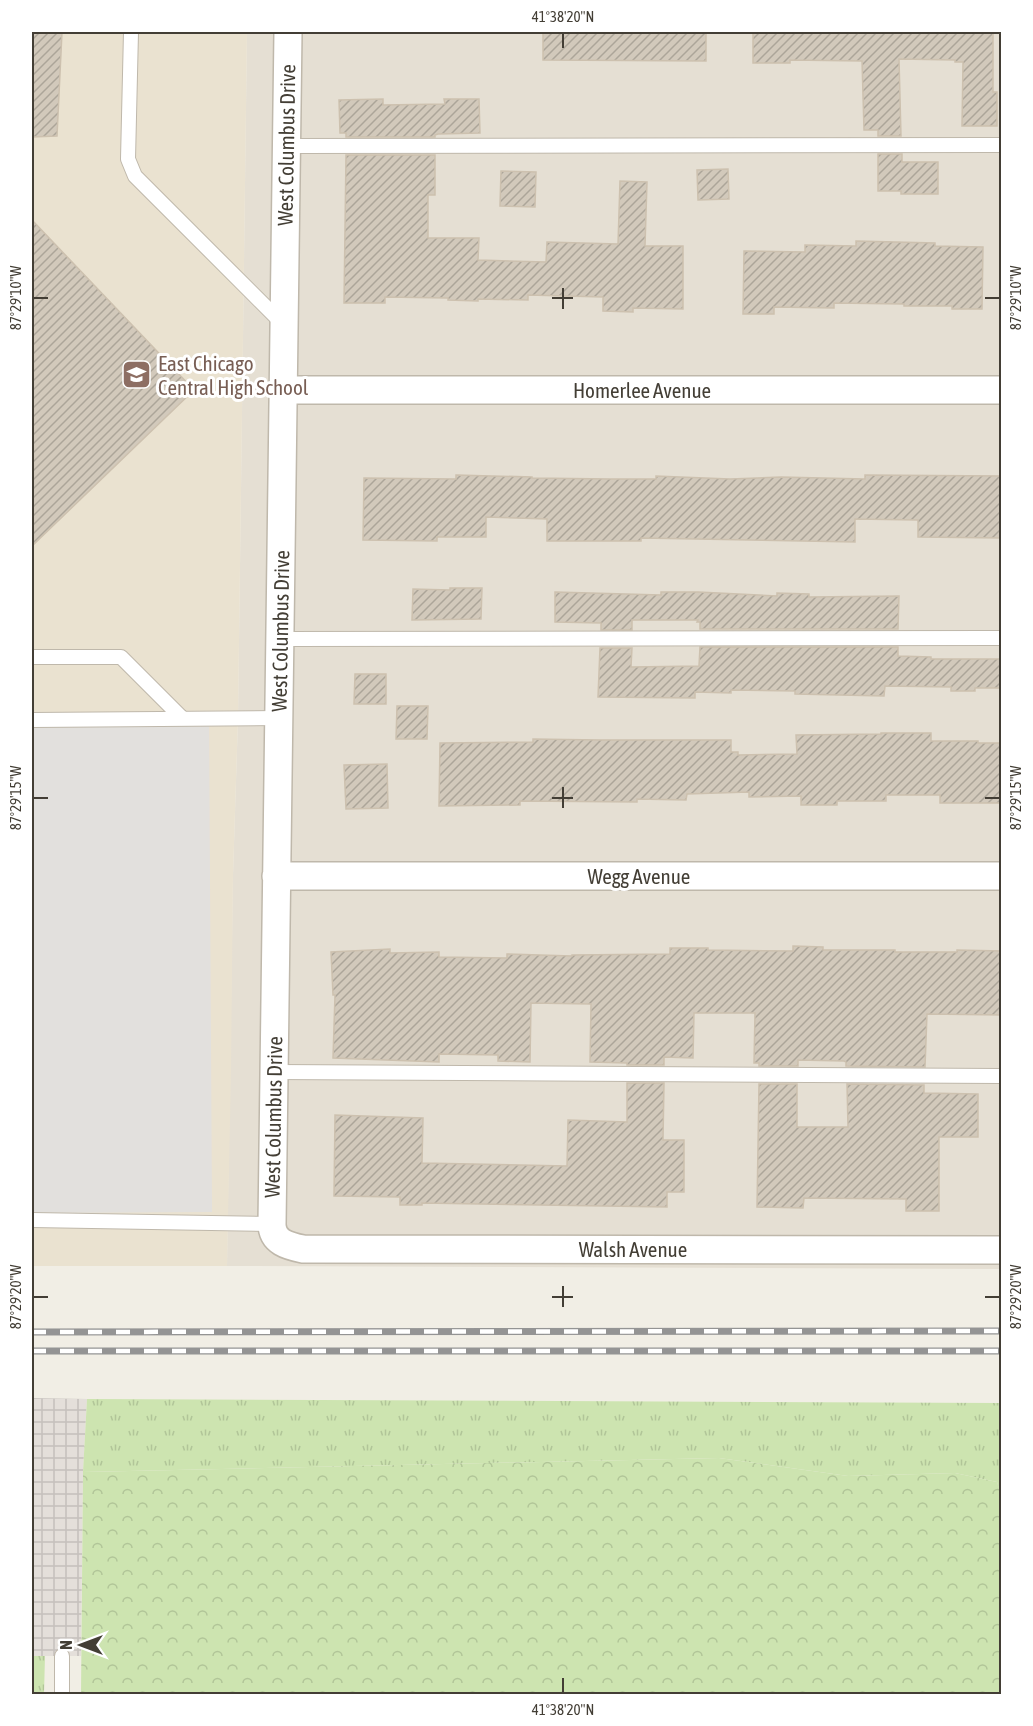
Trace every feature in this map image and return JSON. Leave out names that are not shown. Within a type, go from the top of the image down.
[{"type":"street","name":"West Columbus Drive","points":[[272,1228],[288,32]]},
{"type":"street","name":"Homerlee Avenue","points":[[283,390],[1002,390]]},
{"type":"street","name":"Wegg Avenue","points":[[276,876],[1002,876]]},
{"type":"street","name":"Walsh Avenue","points":[[272,1228],[276,1239],[288,1246],[303,1249],[1002,1250]]},
{"type":"lane","points":[[131,32],[128,159],[135,176],[284,325]]},
{"type":"lane","points":[[286,146],[1002,145]]},
{"type":"lane","points":[[280,639],[1002,638]]},
{"type":"lane","points":[[32,657],[121,657],[183,719]]},
{"type":"lane","points":[[32,720],[279,718]]},
{"type":"lane","points":[[274,1072],[1002,1076]]},
{"type":"lane","points":[[32,1220],[272,1228]]},
{"type":"lane","points":[[62,1656],[62,1695]]},
{"type":"shaded area","name":"East Chicago Central High School","points":[[32,32],[247,32],[238,718],[233,875],[227,1266],[32,1266]]},
{"type":"shaded area","points":[[247,32],[1001,32],[1001,1269],[227,1266],[233,875],[238,718]]},
{"type":"shaded area","points":[[209,719],[212,1212],[32,1213],[32,720]]},
{"type":"shaded area","points":[[32,1398],[87,1399],[83,1472],[81,1656],[32,1656]]},
{"type":"green space","points":[[87,1399],[1001,1403],[1001,1497],[997,1482],[955,1473],[848,1476],[719,1458],[83,1472]]},
{"type":"green space","points":[[719,1458],[848,1476],[955,1473],[997,1482],[1002,1497],[1001,1694],[81,1694],[83,1472]]},
{"type":"green space","points":[[32,1656],[45,1656],[44,1694],[32,1694]]},
{"type":"building","points":[[32,32],[62,32],[57,136],[32,137]]},
{"type":"building","points":[[543,32],[706,32],[706,61],[543,60]]},
{"type":"building","points":[[753,32],[993,32],[993,92],[997,92],[997,126],[962,126],[963,62],[899,59],[901,136],[878,136],[878,130],[864,130],[862,61],[790,60],[790,63],[753,63]]},
{"type":"building","points":[[383,99],[383,105],[445,104],[444,99],[479,99],[480,133],[438,134],[435,137],[346,137],[346,133],[340,133],[339,100]]},
{"type":"building","points":[[878,154],[902,154],[902,162],[938,162],[938,194],[901,194],[901,191],[878,191]]},
{"type":"building","points":[[346,155],[435,155],[435,195],[428,195],[428,238],[479,238],[478,260],[546,262],[547,242],[618,244],[620,181],[647,182],[645,246],[683,246],[683,309],[633,308],[633,312],[603,311],[603,297],[528,295],[528,300],[478,299],[478,301],[385,297],[385,303],[344,303]]},
{"type":"building","points":[[728,169],[729,199],[698,200],[697,170]]},
{"type":"building","points":[[501,171],[536,172],[535,207],[500,206]]},
{"type":"building","name":"East Chicago Central High School","points":[[32,220],[194,390],[32,546]]},
{"type":"building","points":[[856,241],[983,247],[982,309],[952,309],[952,306],[904,306],[904,304],[834,303],[834,308],[774,307],[774,314],[743,314],[744,251],[805,252],[805,245],[856,246]]},
{"type":"building","points":[[456,475],[611,479],[656,479],[656,476],[730,479],[781,477],[865,479],[865,475],[1002,476],[1002,538],[918,537],[918,520],[855,519],[855,542],[641,538],[641,541],[547,541],[547,519],[486,517],[486,537],[437,537],[437,541],[363,540],[364,478],[456,479]]},
{"type":"building","points":[[450,588],[482,588],[481,619],[412,620],[413,589],[450,590]]},
{"type":"building","points":[[555,592],[661,595],[661,592],[698,592],[777,596],[777,593],[809,594],[809,597],[899,596],[898,629],[700,629],[698,620],[632,620],[632,630],[601,630],[601,623],[555,622]]},
{"type":"building","points":[[700,647],[898,647],[898,656],[931,657],[931,659],[1002,659],[1002,688],[951,691],[951,687],[885,686],[884,696],[731,690],[731,693],[695,692],[695,698],[598,697],[600,648],[632,648],[631,667],[699,666]]},
{"type":"building","points":[[355,674],[386,674],[386,704],[354,704]]},
{"type":"building","points":[[397,706],[428,706],[427,739],[396,739]]},
{"type":"building","points":[[931,733],[931,741],[1002,743],[1002,803],[940,803],[940,795],[886,795],[886,801],[837,801],[837,805],[801,805],[801,796],[749,797],[749,792],[687,794],[686,800],[520,801],[520,805],[439,806],[440,743],[533,742],[533,739],[731,740],[731,752],[738,752],[738,755],[797,754],[796,735]]},
{"type":"building","points":[[387,764],[388,808],[346,809],[344,765]]},
{"type":"building","points":[[793,946],[823,947],[823,950],[895,950],[895,952],[1002,951],[1002,1015],[927,1014],[925,1067],[846,1066],[844,1061],[798,1060],[798,1066],[759,1066],[759,1063],[754,1063],[755,1013],[694,1013],[693,1058],[664,1057],[664,1065],[590,1062],[591,1004],[531,1003],[530,1062],[498,1061],[498,1055],[439,1054],[439,1062],[333,1058],[335,995],[333,995],[331,952],[390,949],[390,953],[439,952],[439,957],[507,958],[507,954],[572,956],[670,954],[670,948],[793,951]]},
{"type":"building","points":[[627,1083],[664,1083],[663,1140],[684,1140],[684,1192],[667,1192],[667,1207],[422,1203],[422,1205],[400,1205],[400,1197],[334,1196],[335,1115],[423,1118],[422,1163],[567,1166],[568,1120],[627,1122]]},
{"type":"building","points":[[759,1084],[797,1084],[797,1127],[848,1127],[847,1084],[924,1085],[924,1093],[978,1094],[978,1137],[939,1137],[939,1211],[906,1211],[906,1199],[804,1198],[803,1208],[757,1207]]},
{"type":"railway","points":[[32,1332],[1002,1331]]},
{"type":"railway","points":[[32,1351],[1002,1351]]},
{"type":"place","name":"East Chicago Central High School","points":[[137,375]]}]
